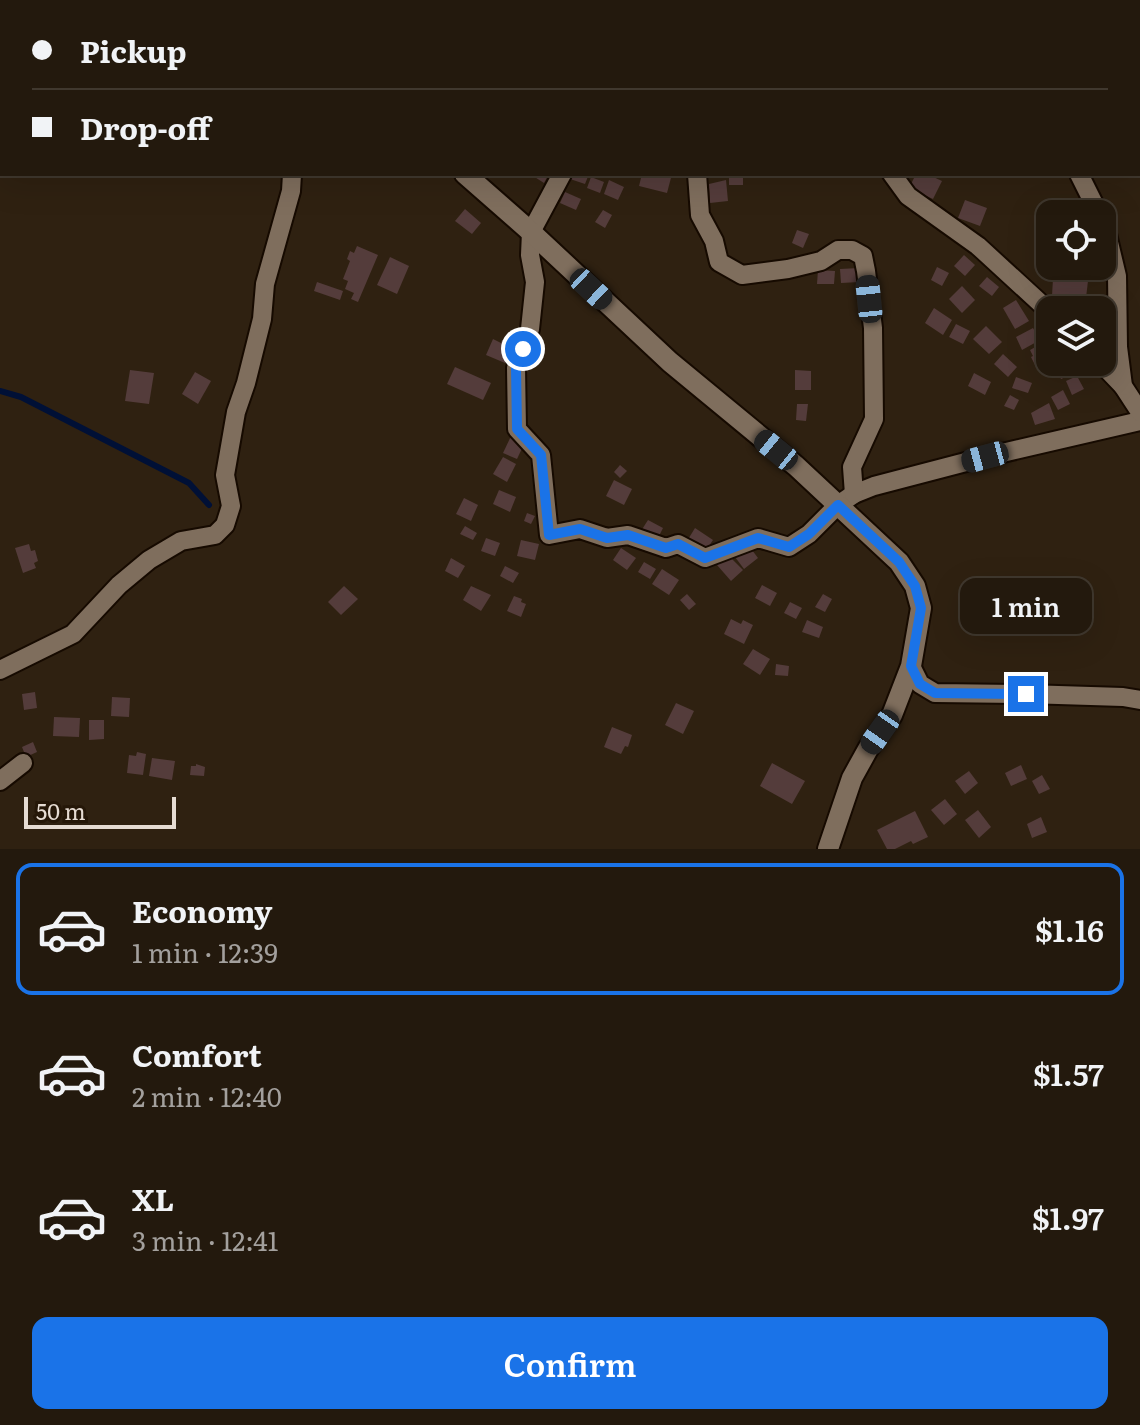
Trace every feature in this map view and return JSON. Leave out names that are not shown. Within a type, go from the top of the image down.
[{"type":"street","points":[[0,670],[73,634],[119,585],[149,560],[181,541],[215,535],[225,525],[231,506],[225,475],[236,412],[262,319],[265,284],[291,191],[292,176]]},
{"type":"street","points":[[561,176],[531,232],[530,255],[535,282],[530,329],[516,368],[517,429],[541,455],[549,535],[580,529],[607,538],[628,535],[666,548],[678,544],[705,558],[758,538],[789,547],[809,534],[846,500],[874,486],[1140,421]]},
{"type":"street","points":[[697,176],[700,215],[714,241],[719,262],[742,275],[810,264],[838,250],[852,250],[863,256],[873,328],[874,419],[852,467],[846,500]]},
{"type":"street","points":[[893,176],[908,196],[978,246],[1036,299]]},
{"type":"street","points":[[1080,176],[1092,200]]},
{"type":"street","points":[[476,178],[670,362],[796,466],[846,500],[899,562],[915,586],[921,608],[911,666],[892,715],[852,778],[828,849]]},
{"type":"street","points":[[1116,272],[1118,347],[1123,386]]},
{"type":"street","points":[[1113,376],[1140,412]]},
{"type":"street","points":[[911,666],[920,684],[935,693],[1123,697],[1140,700]]},
{"type":"street","points":[[0,781],[23,763]]},
{"type":"building","points":[[533,176],[548,176],[544,183]]},
{"type":"building","points":[[571,176],[588,176],[585,184],[570,179]]},
{"type":"building","points":[[642,176],[671,176],[667,193],[639,186]]},
{"type":"building","points":[[729,176],[743,176],[743,185],[729,185]]},
{"type":"building","points":[[915,176],[931,176],[942,181],[933,199],[909,188]]},
{"type":"building","points":[[591,177],[604,182],[600,193],[587,188]]},
{"type":"building","points":[[609,180],[624,187],[618,200],[604,194]]},
{"type":"building","points":[[726,180],[728,201],[710,203],[709,184]]},
{"type":"building","points":[[565,192],[581,199],[576,210],[560,203]]},
{"type":"building","points":[[965,200],[987,208],[980,226],[958,218]]},
{"type":"building","points":[[465,209],[481,223],[472,234],[455,221]]},
{"type":"building","points":[[603,210],[612,215],[605,228],[595,222]]},
{"type":"building","points":[[797,230],[809,234],[803,248],[792,243]]},
{"type":"building","points":[[357,246],[378,255],[358,302],[351,299],[354,293],[345,289],[348,281],[343,279],[350,261],[347,259],[350,251],[354,253]]},
{"type":"building","points":[[964,255],[975,265],[965,276],[954,266]]},
{"type":"building","points":[[390,257],[409,266],[397,294],[377,285]]},
{"type":"building","points":[[937,267],[949,273],[942,286],[931,280]]},
{"type":"building","points":[[859,268],[860,282],[841,283],[840,269]]},
{"type":"building","points":[[818,270],[835,271],[834,284],[817,284]]},
{"type":"building","points":[[987,277],[999,287],[992,296],[979,286]]},
{"type":"building","points":[[1053,280],[1088,281],[1086,296],[1052,296]]},
{"type":"building","points":[[317,282],[343,291],[340,300],[314,291]]},
{"type":"building","points":[[962,286],[975,300],[962,313],[949,299]]},
{"type":"building","points":[[1016,300],[1029,321],[1015,329],[1003,308]]},
{"type":"building","points":[[934,308],[952,320],[943,335],[925,323]]},
{"type":"building","points":[[956,324],[970,331],[963,344],[949,337]]},
{"type":"building","points":[[986,326],[1002,342],[989,354],[973,339]]},
{"type":"building","points":[[1033,328],[1036,342],[1022,350],[1016,337]]},
{"type":"building","points":[[493,339],[513,345],[505,363],[486,355]]},
{"type":"building","points":[[1036,347],[1036,367],[1031,357],[1030,350]]},
{"type":"building","points":[[1003,354],[1017,367],[1008,377],[994,364]]},
{"type":"building","points":[[455,367],[491,383],[483,400],[447,384]]},
{"type":"building","points":[[130,370],[154,373],[149,404],[125,401]]},
{"type":"building","points":[[795,370],[811,371],[811,390],[795,390]]},
{"type":"building","points":[[195,372],[211,381],[198,404],[182,394]]},
{"type":"building","points":[[974,373],[991,382],[985,395],[968,386]]},
{"type":"building","points":[[1077,376],[1084,389],[1072,395],[1066,381]]},
{"type":"building","points":[[1016,377],[1032,383],[1028,393],[1012,388]]},
{"type":"building","points":[[1063,390],[1070,404],[1058,410],[1051,397]]},
{"type":"building","points":[[1010,395],[1019,400],[1014,410],[1004,406]]},
{"type":"building","points":[[1049,403],[1055,419],[1035,425],[1031,413]]},
{"type":"building","points":[[797,404],[808,404],[806,421],[796,420]]},
{"type":"building","points":[[511,436],[525,442],[517,459],[503,453]]},
{"type":"building","points":[[503,457],[516,464],[507,482],[493,474]]},
{"type":"building","points":[[620,465],[627,471],[620,478],[614,472]]},
{"type":"building","points":[[614,480],[632,489],[624,505],[606,496]]},
{"type":"building","points":[[499,490],[516,497],[510,512],[493,504]]},
{"type":"building","points":[[464,498],[478,505],[471,521],[456,514]]},
{"type":"building","points":[[527,513],[535,516],[531,524],[524,521]]},
{"type":"building","points":[[648,520],[663,528],[657,540],[641,531]]},
{"type":"building","points":[[465,526],[477,533],[473,540],[460,534]]},
{"type":"building","points":[[695,528],[713,540],[704,553],[687,541]]},
{"type":"building","points":[[486,538],[500,543],[495,556],[481,551]]},
{"type":"building","points":[[521,540],[539,544],[535,560],[517,556]]},
{"type":"building","points":[[29,544],[31,551],[35,550],[38,561],[34,563],[36,568],[23,573],[15,548]]},
{"type":"building","points":[[743,545],[758,558],[744,569],[732,553]]},
{"type":"building","points":[[621,548],[636,558],[627,570],[613,560]]},
{"type":"building","points":[[728,555],[743,570],[731,581],[717,565]]},
{"type":"building","points":[[451,558],[465,566],[458,578],[445,571]]},
{"type":"building","points":[[644,562],[656,569],[650,579],[638,572]]},
{"type":"building","points":[[505,566],[519,573],[513,583],[500,576]]},
{"type":"building","points":[[662,569],[679,580],[669,595],[652,584]]},
{"type":"building","points":[[762,585],[777,593],[770,606],[755,598]]},
{"type":"building","points":[[344,586],[358,599],[341,615],[328,602]]},
{"type":"building","points":[[471,586],[491,595],[481,611],[463,600]]},
{"type":"building","points":[[687,594],[696,604],[689,610],[680,600]]},
{"type":"building","points":[[823,594],[832,599],[825,612],[815,607]]},
{"type":"building","points":[[514,596],[526,604],[521,617],[507,611]]},
{"type":"building","points":[[790,602],[802,608],[796,619],[784,613]]},
{"type":"building","points":[[731,619],[753,625],[744,644],[724,634]]},
{"type":"building","points":[[807,620],[823,627],[819,638],[802,632]]},
{"type":"building","points":[[753,649],[770,659],[760,675],[743,664]]},
{"type":"building","points":[[776,664],[789,666],[788,676],[775,675]]},
{"type":"building","points":[[35,692],[37,708],[24,710],[22,694]]},
{"type":"building","points":[[112,697],[130,698],[129,717],[111,716]]},
{"type":"building","points":[[676,703],[694,711],[683,734],[665,725]]},
{"type":"building","points":[[54,717],[80,718],[79,737],[53,736]]},
{"type":"building","points":[[89,720],[104,720],[104,739],[89,740]]},
{"type":"building","points":[[612,727],[632,735],[628,747],[625,746],[621,754],[604,747]]},
{"type":"building","points":[[33,742],[37,752],[26,757],[22,747]]},
{"type":"building","points":[[137,752],[146,754],[143,775],[127,773],[129,755],[136,756]]},
{"type":"building","points":[[152,758],[175,761],[172,780],[149,776]]},
{"type":"building","points":[[772,763],[805,781],[792,804],[760,786]]},
{"type":"building","points":[[1021,765],[1027,779],[1011,786],[1005,773]]},
{"type":"building","points":[[191,766],[205,767],[204,776],[190,775]]},
{"type":"building","points":[[969,771],[978,783],[965,794],[955,781]]},
{"type":"building","points":[[1042,775],[1050,789],[1039,794],[1032,781]]},
{"type":"building","points":[[945,799],[957,814],[944,825],[931,810]]},
{"type":"building","points":[[978,810],[991,827],[979,838],[965,820]]},
{"type":"building","points":[[915,811],[928,837],[913,844],[911,841],[895,849],[887,849],[877,830]]},
{"type":"building","points":[[1041,817],[1047,832],[1032,838],[1027,824]]},
{"type":"waterway","points":[[0,391],[21,397],[189,483],[209,505]]},
{"type":"route","points":[[523,349],[516,368],[517,429],[541,455],[549,535],[580,529],[607,538],[628,535],[666,548],[678,544],[705,558],[758,538],[789,547],[809,534],[838,505],[899,562],[915,586],[921,608],[911,666],[920,684],[935,693],[1026,694]]}]
